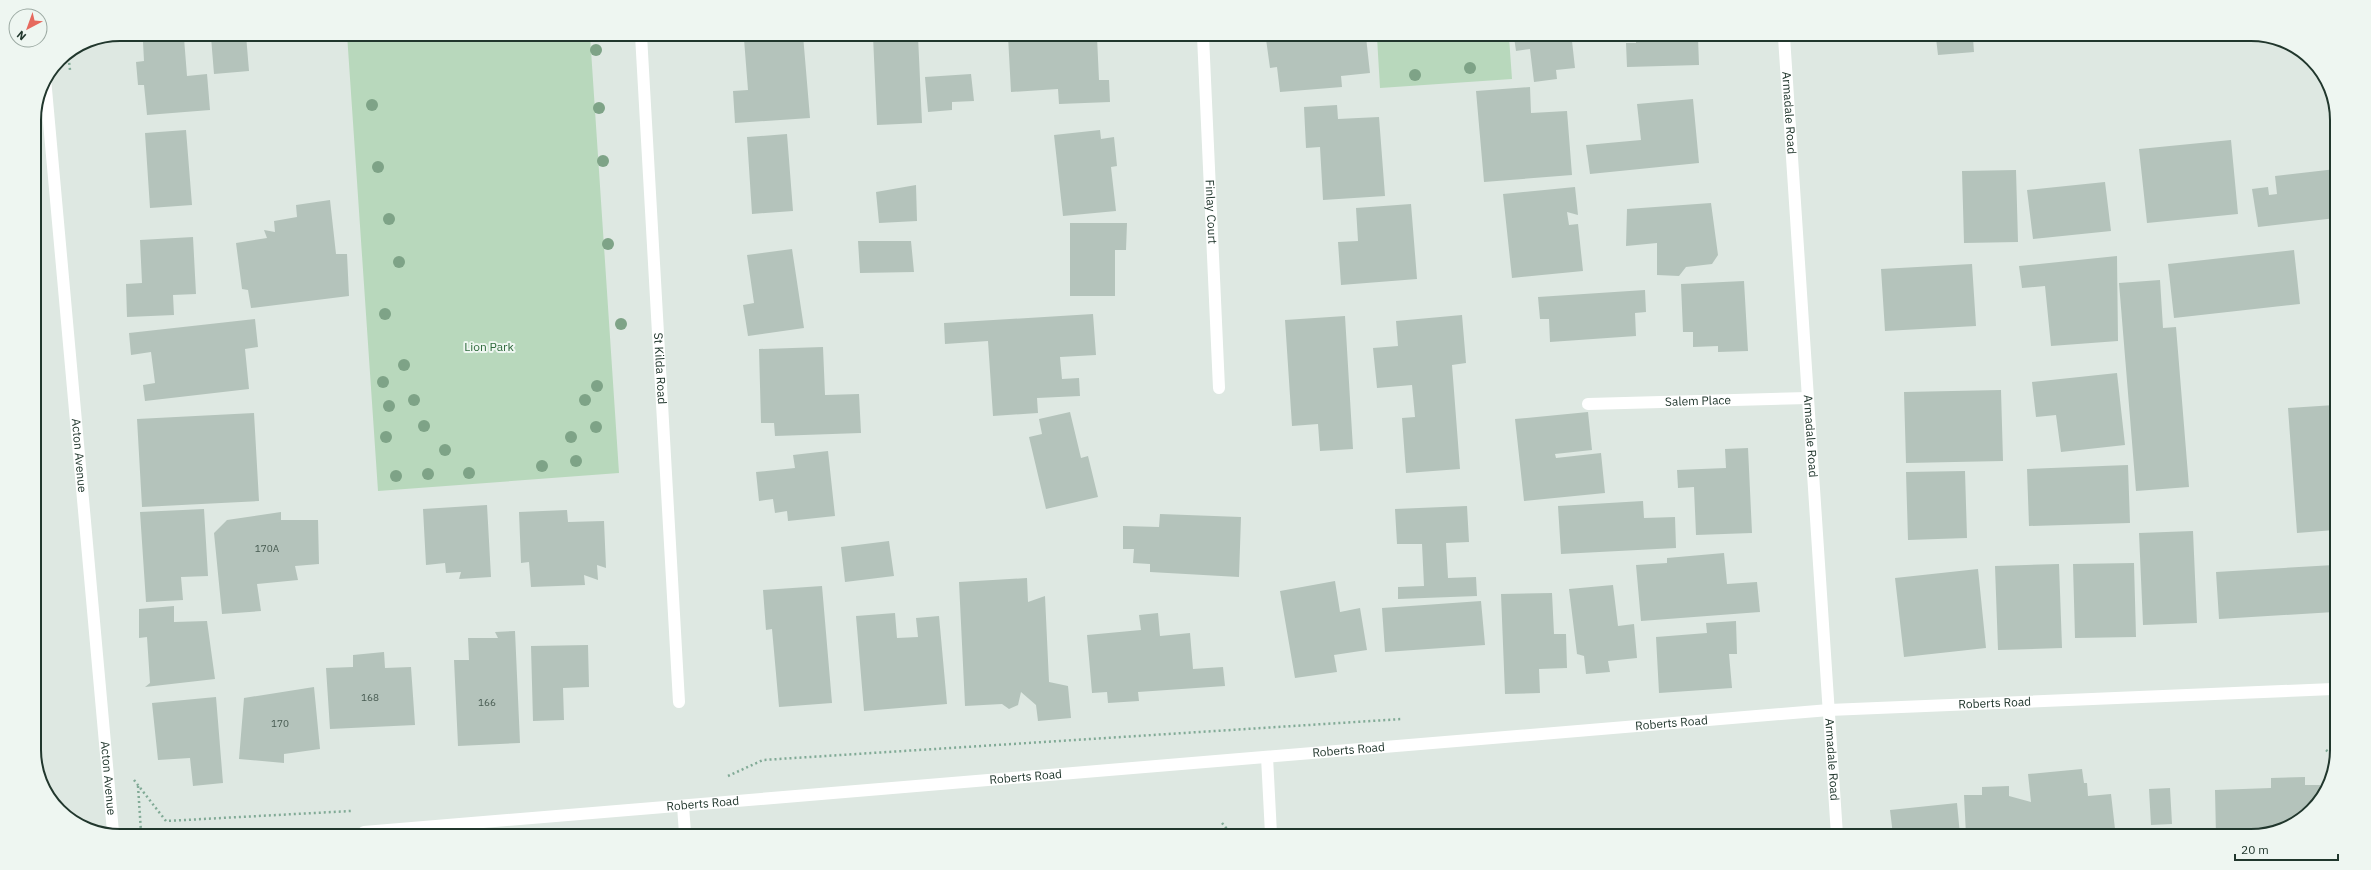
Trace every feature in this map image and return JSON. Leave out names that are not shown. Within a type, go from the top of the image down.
[{"type":"street","name":"St Kilda Road","points":[[641,41],[679,702]]},
{"type":"street","name":"Finlay Court","points":[[1203,41],[1219,388]]},
{"type":"street","name":"Armadale Road","points":[[1784,41],[1837,829]]},
{"type":"street","name":"Acton Avenue","points":[[46,92],[113,829]]},
{"type":"street","name":"Salem Place","points":[[1588,404],[1808,398]]},
{"type":"street","name":"Roberts Road","points":[[401,829],[1829,710],[2330,689]]},
{"type":"street","points":[[1266,757],[1271,829]]},
{"type":"street","points":[[683,806],[685,829]]},
{"type":"path","points":[[69,60],[70,77]]},
{"type":"path","points":[[721,779],[763,760],[1407,719]]},
{"type":"path","points":[[2326,750],[2330,753]]},
{"type":"path","points":[[130,775],[166,821],[355,810]]},
{"type":"path","points":[[138,786],[141,829]]},
{"type":"path","points":[[1222,823],[1227,829]]},
{"type":"green space","name":"Lion Park","points":[[347,41],[590,41],[619,473],[378,491]]},
{"type":"green space","points":[[1377,41],[1509,41],[1512,79],[1380,88]]},
{"type":"building","points":[[184,41],[187,76],[207,74],[210,110],[147,115],[144,85],[138,85],[136,62],[144,61],[143,42]]},
{"type":"building","points":[[211,41],[246,41],[249,71],[214,74]]},
{"type":"building","points":[[744,41],[804,41],[810,118],[735,123],[733,91],[748,90]]},
{"type":"building","points":[[873,41],[918,41],[922,123],[877,125]]},
{"type":"building","points":[[1008,41],[1097,41],[1099,80],[1109,80],[1110,102],[1059,104],[1058,89],[1011,92]]},
{"type":"building","points":[[1266,41],[1366,41],[1370,73],[1341,76],[1342,87],[1280,92],[1277,67],[1270,68]]},
{"type":"building","points":[[1515,41],[1572,41],[1575,68],[1556,70],[1557,79],[1534,82],[1530,49],[1516,51]]},
{"type":"building","points":[[1636,41],[1698,41],[1699,65],[1627,67],[1626,43],[1636,43]]},
{"type":"building","points":[[1936,41],[1973,41],[1974,52],[1938,55]]},
{"type":"building","points":[[971,74],[974,101],[952,102],[952,110],[928,112],[925,77]]},
{"type":"building","points":[[1530,87],[1531,113],[1567,111],[1572,175],[1484,182],[1476,91]]},
{"type":"building","points":[[1693,99],[1699,163],[1590,174],[1586,145],[1641,140],[1637,104]]},
{"type":"building","points":[[1337,105],[1338,119],[1379,117],[1385,196],[1323,200],[1320,147],[1306,148],[1304,107]]},
{"type":"building","points":[[186,130],[192,205],[150,208],[145,133]]},
{"type":"building","points":[[1100,130],[1101,139],[1114,137],[1117,166],[1111,167],[1116,211],[1063,216],[1054,135]]},
{"type":"building","points":[[787,134],[793,211],[752,214],[747,137]]},
{"type":"building","points":[[2231,140],[2238,214],[2147,223],[2139,149]]},
{"type":"building","points":[[2016,170],[2018,242],[1964,243],[1962,171]]},
{"type":"building","points":[[2330,170],[2330,219],[2258,227],[2252,189],[2268,187],[2269,195],[2277,194],[2275,176]]},
{"type":"building","points":[[2105,182],[2111,231],[2033,239],[2027,190]]},
{"type":"building","points":[[916,185],[917,221],[879,223],[876,192]]},
{"type":"building","points":[[1575,187],[1578,215],[1567,212],[1569,225],[1578,224],[1583,271],[1512,278],[1503,194]]},
{"type":"building","points":[[330,200],[336,254],[347,254],[349,296],[251,308],[248,290],[242,289],[236,243],[267,238],[264,230],[275,232],[274,221],[297,217],[296,205]]},
{"type":"building","points":[[1711,203],[1718,255],[1712,264],[1686,267],[1679,276],[1657,275],[1657,243],[1626,246],[1627,209]]},
{"type":"building","points":[[1411,204],[1417,279],[1341,285],[1338,242],[1358,241],[1356,208]]},
{"type":"building","points":[[1070,223],[1127,223],[1126,250],[1115,250],[1115,296],[1070,296]]},
{"type":"building","points":[[193,237],[196,294],[173,295],[174,315],[127,317],[126,284],[142,283],[140,240]]},
{"type":"building","points":[[858,241],[911,241],[914,272],[860,273]]},
{"type":"building","points":[[792,249],[804,328],[748,336],[743,305],[754,303],[747,255]]},
{"type":"building","points":[[2294,250],[2300,304],[2174,318],[2168,264]]},
{"type":"building","points":[[2117,256],[2118,341],[2051,346],[2045,286],[2022,288],[2019,266]]},
{"type":"building","points":[[1972,264],[1976,326],[1885,331],[1881,269]]},
{"type":"building","points":[[2160,280],[2163,328],[2176,327],[2189,487],[2136,491],[2119,283]]},
{"type":"building","points":[[1744,281],[1748,351],[1718,352],[1718,346],[1693,347],[1693,332],[1683,332],[1681,284]]},
{"type":"building","points":[[1645,290],[1646,312],[1635,313],[1636,336],[1550,342],[1549,319],[1540,319],[1538,297]]},
{"type":"building","points":[[1093,314],[1096,355],[1060,357],[1062,379],[1079,378],[1080,396],[1037,398],[1038,413],[993,416],[988,341],[945,344],[944,323]]},
{"type":"building","points":[[1462,315],[1466,363],[1452,365],[1460,469],[1406,473],[1402,418],[1415,417],[1412,385],[1377,388],[1373,348],[1398,346],[1396,321]]},
{"type":"building","points":[[1345,316],[1353,449],[1320,451],[1318,424],[1292,426],[1285,320]]},
{"type":"building","points":[[255,319],[258,347],[245,349],[249,389],[145,401],[143,385],[155,383],[151,352],[131,355],[129,333]]},
{"type":"building","points":[[823,347],[825,395],[859,394],[861,433],[775,436],[774,423],[761,423],[759,349]]},
{"type":"building","points":[[2117,373],[2125,445],[2061,452],[2056,415],[2036,417],[2032,382]]},
{"type":"building","points":[[2001,390],[2003,461],[1906,463],[1904,392]]},
{"type":"building","points":[[2330,405],[2330,530],[2297,533],[2288,408]]},
{"type":"building","points":[[1070,412],[1081,458],[1088,456],[1098,497],[1046,509],[1029,437],[1042,434],[1039,419]]},
{"type":"building","points":[[1588,412],[1592,450],[1555,454],[1556,458],[1601,453],[1605,493],[1524,501],[1515,419]]},
{"type":"building","points":[[254,413],[259,501],[142,507],[137,419]]},
{"type":"building","points":[[1748,448],[1752,533],[1696,535],[1694,487],[1678,488],[1677,470],[1726,468],[1725,449]]},
{"type":"building","points":[[828,451],[835,516],[788,521],[787,511],[775,513],[773,499],[759,501],[756,472],[795,468],[793,455]]},
{"type":"building","points":[[2128,465],[2130,523],[2029,526],[2027,469]]},
{"type":"building","points":[[1965,471],[1967,538],[1908,540],[1906,472]]},
{"type":"building","points":[[1643,501],[1644,518],[1675,517],[1676,548],[1561,554],[1558,506]]},
{"type":"building","points":[[487,505],[491,577],[459,579],[461,572],[446,573],[445,563],[426,565],[423,509]]},
{"type":"building","points":[[1467,506],[1469,542],[1446,543],[1448,578],[1476,577],[1477,596],[1398,599],[1398,587],[1424,586],[1422,544],[1397,544],[1395,509]]},
{"type":"building","points":[[204,509],[208,576],[181,577],[183,600],[146,602],[140,512]]},
{"type":"building","points":[[567,510],[568,522],[604,521],[606,568],[597,565],[598,580],[584,575],[585,585],[531,587],[529,562],[521,563],[519,512]]},
{"type":"building","points":[[281,512],[281,520],[318,520],[319,564],[295,566],[298,580],[257,584],[261,611],[222,614],[214,533],[227,520]]},
{"type":"building","points":[[1160,514],[1241,517],[1239,577],[1150,572],[1150,564],[1133,563],[1134,549],[1123,549],[1123,526],[1159,527]]},
{"type":"building","points":[[2193,531],[2197,623],[2143,625],[2139,533]]},
{"type":"building","points":[[889,541],[894,576],[845,582],[841,547]]},
{"type":"building","points":[[1724,553],[1727,584],[1757,582],[1760,612],[1641,621],[1636,565],[1667,563],[1667,558]]},
{"type":"building","points":[[2134,563],[2136,637],[2075,638],[2073,564]]},
{"type":"building","points":[[2059,564],[2062,648],[1998,650],[1995,566]]},
{"type":"building","points":[[2330,565],[2330,612],[2219,619],[2216,572]]},
{"type":"building","points":[[1978,569],[1986,648],[1904,657],[1895,578]]},
{"type":"building","points":[[1027,578],[1028,602],[1045,596],[1049,682],[1068,686],[1071,718],[1038,721],[1036,705],[1021,692],[1018,705],[1009,709],[1002,704],[965,706],[959,582]]},
{"type":"building","points":[[1335,581],[1340,612],[1360,608],[1367,650],[1334,655],[1337,672],[1295,678],[1280,591]]},
{"type":"building","points":[[1613,585],[1618,626],[1634,624],[1637,658],[1608,661],[1610,672],[1586,674],[1584,656],[1577,654],[1569,589]]},
{"type":"building","points":[[822,586],[832,703],[779,707],[772,629],[766,630],[763,590]]},
{"type":"building","points":[[1552,593],[1554,634],[1566,634],[1567,668],[1539,669],[1540,693],[1505,694],[1501,594]]},
{"type":"building","points":[[1481,601],[1485,645],[1385,652],[1382,608]]},
{"type":"building","points":[[174,606],[174,622],[207,621],[215,679],[145,687],[150,683],[147,637],[139,638],[139,609]]},
{"type":"building","points":[[895,613],[897,638],[918,637],[916,618],[939,616],[947,704],[864,711],[856,616]]},
{"type":"building","points":[[1158,613],[1160,636],[1190,633],[1193,669],[1223,667],[1225,686],[1138,692],[1139,701],[1108,703],[1107,692],[1092,693],[1087,635],[1141,630],[1139,615]]},
{"type":"building","points":[[1736,621],[1737,654],[1729,654],[1732,688],[1659,693],[1656,637],[1707,633],[1706,623]]},
{"type":"building","points":[[515,631],[520,743],[458,746],[454,660],[469,660],[468,638],[498,638],[495,632]]},
{"type":"building","points":[[588,645],[589,687],[563,688],[564,720],[533,721],[531,646]]},
{"type":"building","points":[[384,652],[385,668],[411,667],[415,725],[330,729],[326,668],[353,667],[353,655]]},
{"type":"building","points":[[314,687],[320,749],[284,754],[284,763],[239,759],[244,698]]},
{"type":"building","points":[[216,697],[223,783],[193,786],[190,758],[158,760],[152,703]]},
{"type":"building","points":[[2082,769],[2084,783],[2087,783],[2088,796],[2111,794],[2115,829],[1966,829],[1964,795],[1982,795],[1982,787],[2009,786],[2009,796],[2031,802],[2028,774]]},
{"type":"building","points":[[2305,777],[2305,785],[2320,785],[2320,788],[2314,798],[2299,813],[2277,825],[2256,829],[2216,829],[2215,790],[2271,788],[2271,778]]},
{"type":"building","points":[[2170,788],[2172,824],[2151,825],[2149,789]]},
{"type":"building","points":[[1957,803],[1959,829],[1892,829],[1890,810]]}]
